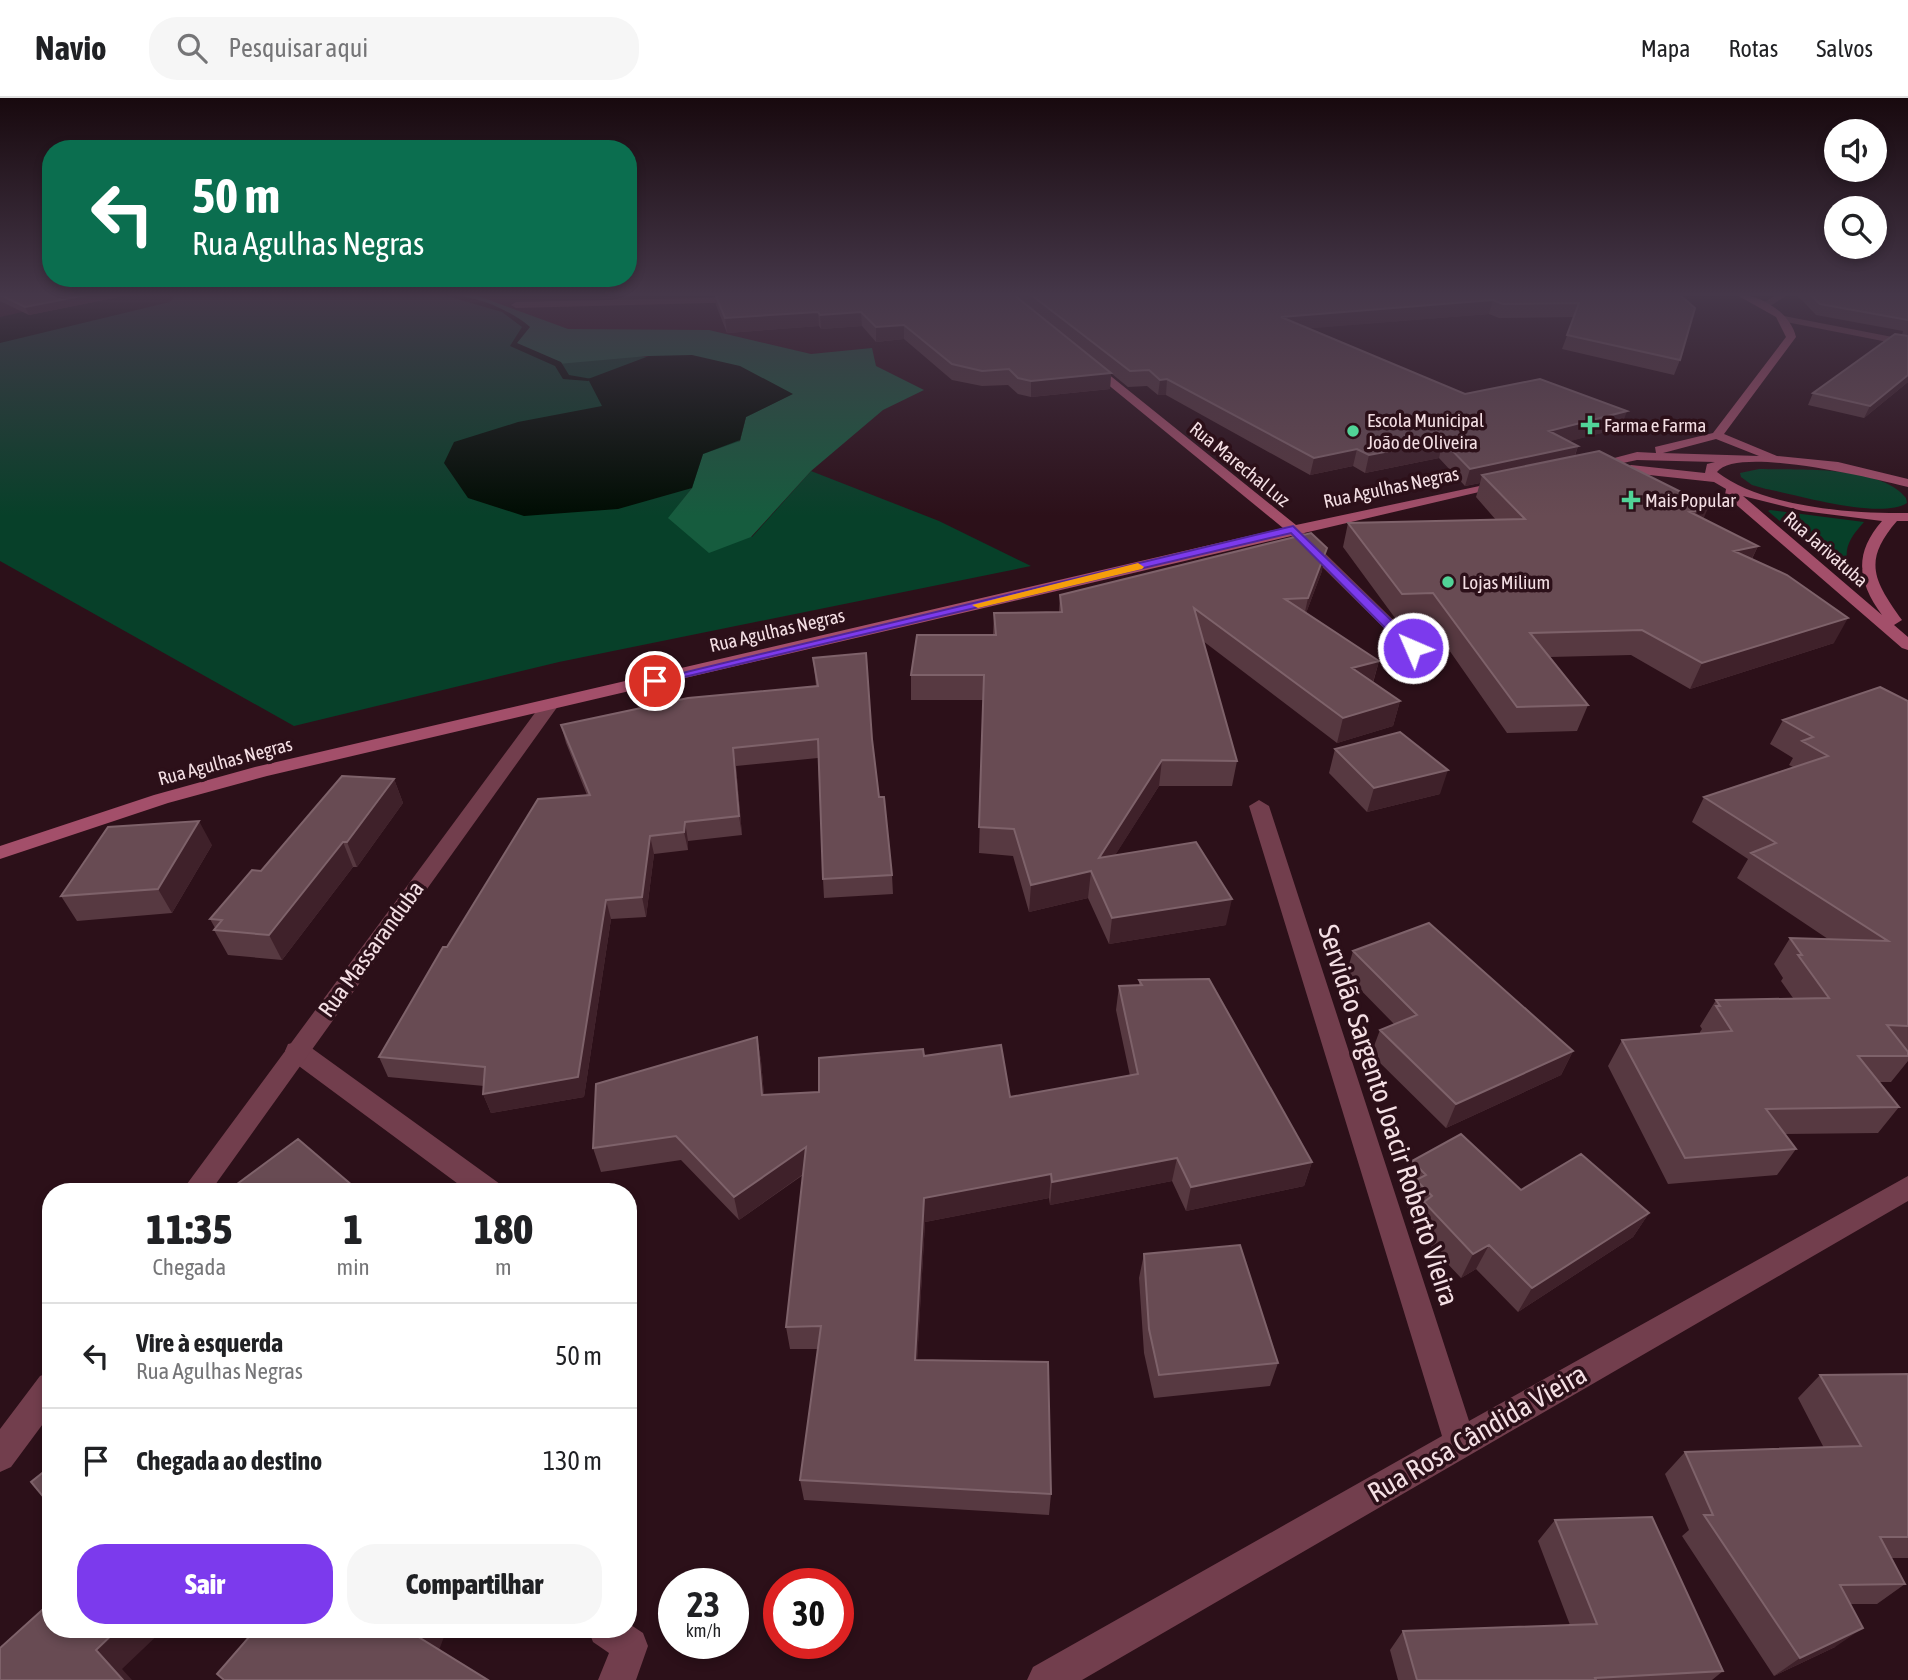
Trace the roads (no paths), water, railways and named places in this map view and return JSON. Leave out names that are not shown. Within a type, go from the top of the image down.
[{"type":"main road","name":"Rua Marechal Luz","points":[[1093,368],[1293,530]]},
{"type":"main road","points":[[1717,435],[1770,368]]},
{"type":"main road","points":[[1779,460],[1717,435],[1691,439],[1637,456],[1575,470],[1712,471],[1722,461],[1751,459],[1852,469],[1904,480]]},
{"type":"main road","name":"Rua Jarivatuba","points":[[1691,439],[1712,471],[1908,645]]},
{"type":"main road","points":[[1637,456],[1712,471],[1774,500],[1892,518],[1908,517]]},
{"type":"main road","name":"Rua Agulhas Negras","points":[[0,853],[161,799],[262,771],[1293,530],[1513,483]]},
{"type":"main road","name":"Rua Jarivatuba","points":[[1892,518],[1870,547],[1865,569],[1872,593],[1908,639]]},
{"type":"street","points":[[1293,530],[1413,648]]},
{"type":"street","name":"Rua Massaranduba","points":[[201,1183],[549,705]]},
{"type":"street","name":"Servidão Sargento Joacir Roberto Vieira","points":[[1259,806],[1460,1443]]},
{"type":"street","points":[[297,1051],[478,1183]]},
{"type":"street","name":"Rua Rosa Cândida Vieira","points":[[1046,1680],[1908,1187]]},
{"type":"street","points":[[0,1456],[42,1399]]},
{"type":"street","points":[[617,1680],[630,1646],[619,1638]]},
{"type":"waterway","points":[[560,368],[566,377],[588,379]]},
{"type":"place","name":"Farma e Farma","points":[[1590,425]]},
{"type":"place","name":"Escola Municipal João de Oliveira","points":[[1353,431]]},
{"type":"place","name":"Mais Popular","points":[[1631,500]]},
{"type":"place","name":"Lojas Milium","points":[[1448,582]]}]
